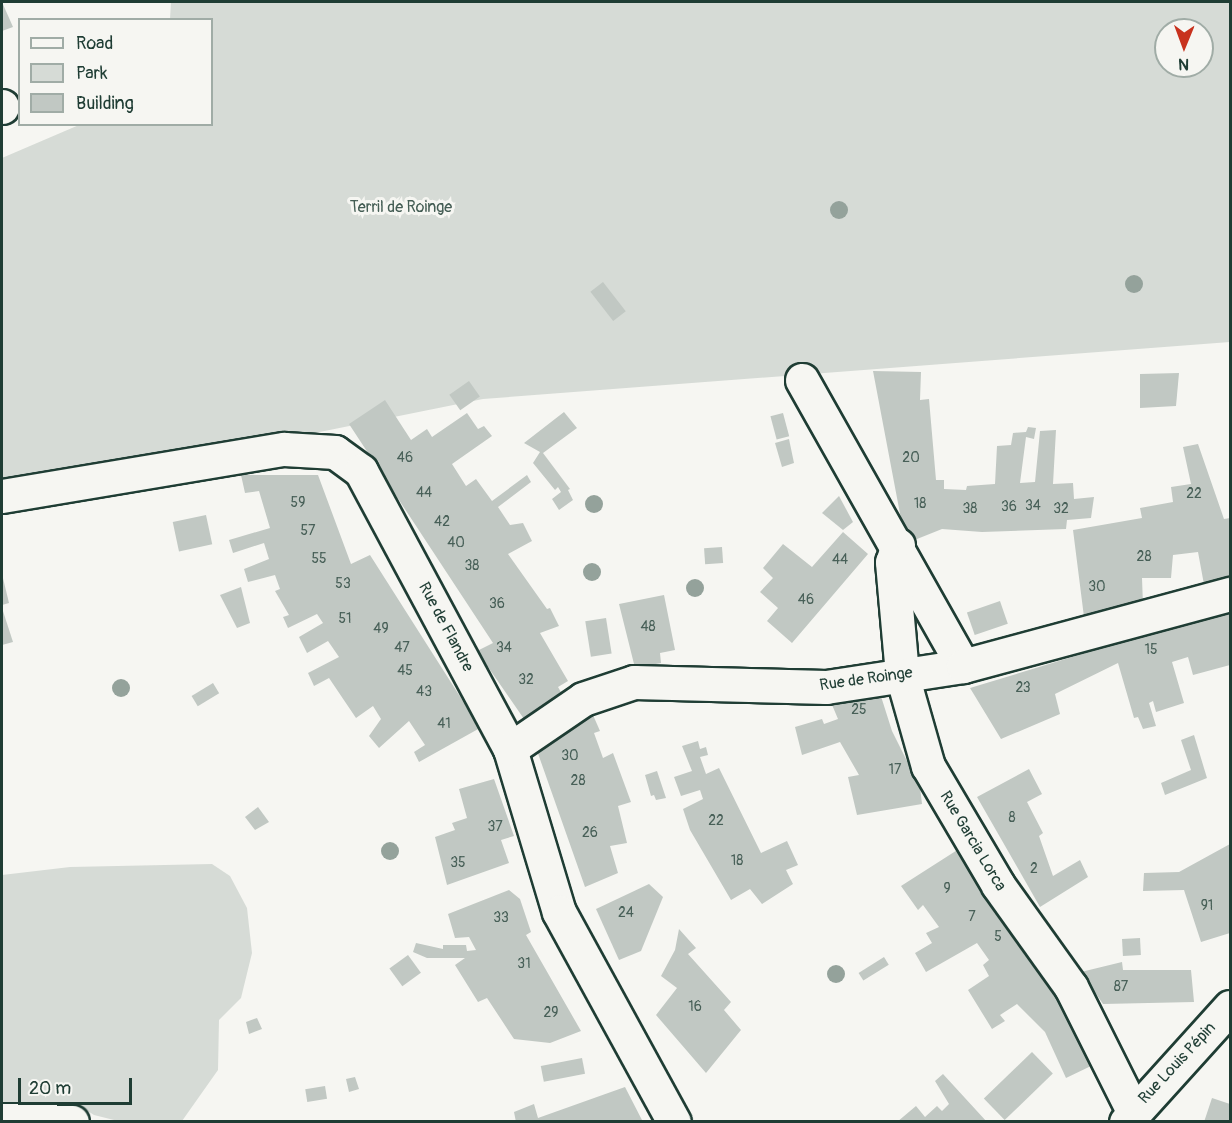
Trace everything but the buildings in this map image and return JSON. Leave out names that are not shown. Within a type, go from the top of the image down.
[{"type":"street","points":[[802,380],[898,545],[963,666]]},
{"type":"street","name":"Rue de Flandre","points":[[2,496],[251,452],[335,452],[361,471],[510,750],[559,912],[674,1122]]},
{"type":"street","name":"Rue Garcia Lorca","points":[[898,545],[892,562],[891,677],[928,766],[998,885],[1071,987],[1130,1116]]},
{"type":"street","name":"Rue de Roinge","points":[[510,750],[583,699],[634,682],[825,687],[963,666],[1230,594]]},
{"type":"street","name":"Rue Louis Pépin","points":[[1130,1116],[1230,1007]]},
{"type":"street","points":[[2,1120],[72,1122]]},
{"type":"green space","name":"Terril de Roinge","points":[[171,2],[1230,2],[1230,342],[483,399],[2,496],[2,158],[77,126],[213,126],[213,18],[170,18]]},
{"type":"green space","points":[[212,864],[230,876],[247,908],[252,953],[241,998],[219,1020],[218,1070],[182,1121],[118,1121],[94,1115],[75,1103],[2,1106],[2,875],[70,867]]}]
